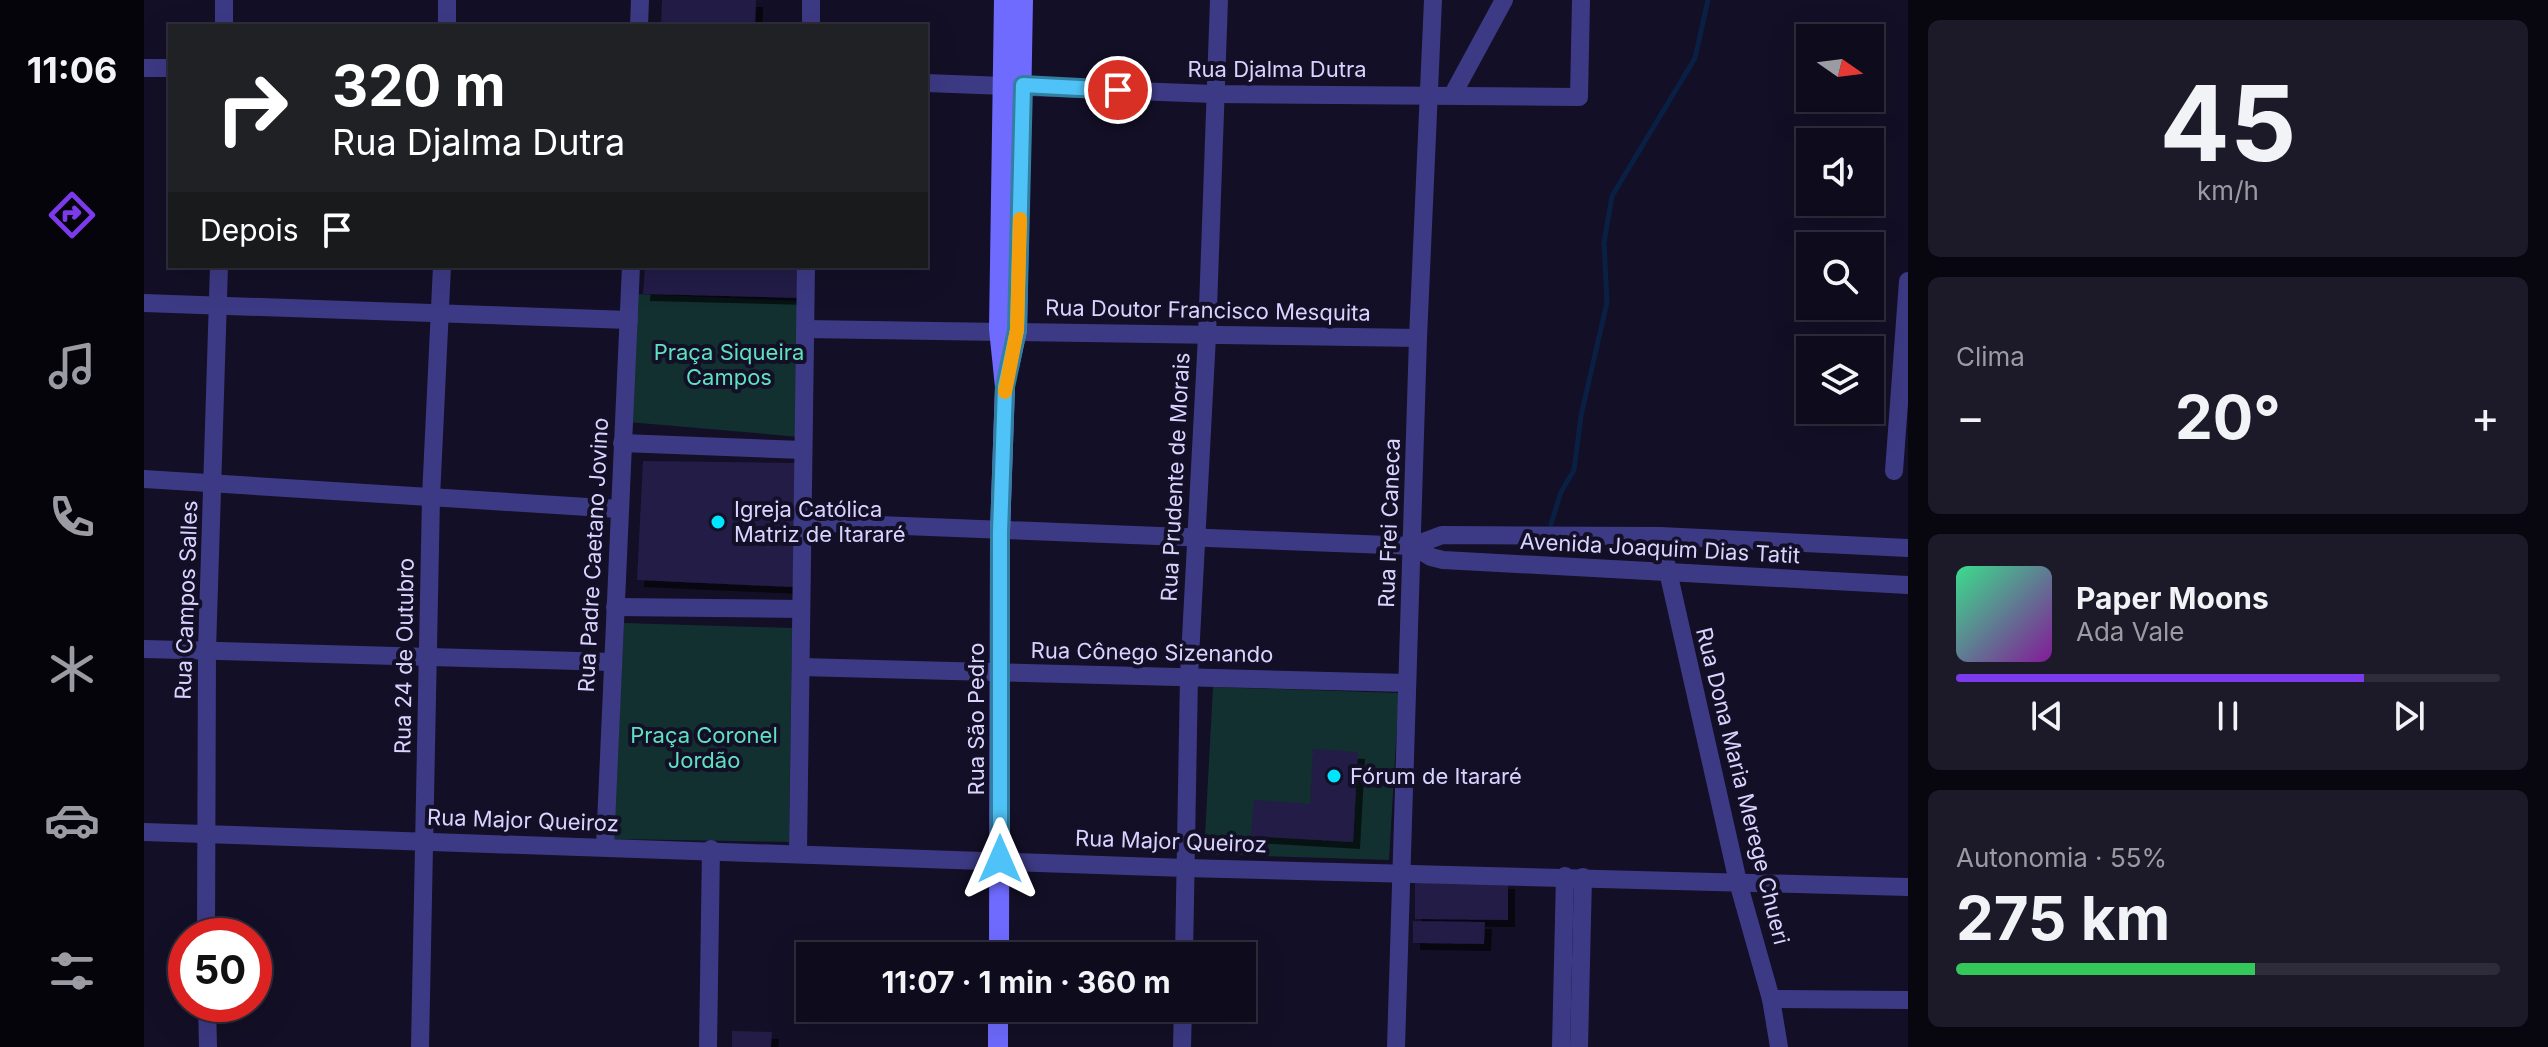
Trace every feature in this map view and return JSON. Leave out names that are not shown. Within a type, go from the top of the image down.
[{"type":"main road","name":"Rua São Pedro","points":[[1004,0],[1013,85]]},
{"type":"main road","name":"Rua São Pedro","points":[[999,942],[1000,532],[1013,85],[1023,0]]},
{"type":"main road","points":[[998,1022],[998,1047]]},
{"type":"street","points":[[224,0],[224,24]]},
{"type":"street","points":[[447,0],[447,24]]},
{"type":"street","points":[[639,24],[640,0]]},
{"type":"street","points":[[811,0],[811,24]]},
{"type":"street","name":"Rua Prudente de Morais","points":[[1184,942],[1194,538],[1207,336],[1219,0]]},
{"type":"street","name":"Rua Frei Caneca","points":[[1396,1047],[1418,338],[1433,0]]},
{"type":"street","points":[[1453,94],[1504,0]]},
{"type":"street","name":"Rua Djalma Dutra","points":[[928,83],[1214,94],[1579,97],[1581,0]]},
{"type":"street","points":[[144,68],[168,68]]},
{"type":"street","name":"Rua Campos Salles","points":[[206,918],[207,650],[219,268]]},
{"type":"street","name":"Rua 24 de Outubro","points":[[420,1047],[431,497],[442,268]]},
{"type":"street","name":"Rua Padre Caetano Jovino","points":[[605,846],[631,268]]},
{"type":"street","points":[[798,852],[806,268]]},
{"type":"street","points":[[1894,471],[1908,281]]},
{"type":"street","points":[[144,303],[629,320]]},
{"type":"street","name":"Rua Doutor Francisco Mesquita","points":[[805,329],[1418,338]]},
{"type":"street","points":[[622,443],[803,450]]},
{"type":"street","points":[[144,479],[619,509]]},
{"type":"street","name":"Avenida Joaquim Dias Tatit","points":[[803,522],[1413,546],[1442,535],[1660,536],[1908,548]]},
{"type":"street","name":"Rua Dona Maria Merege Chueri","points":[[1660,536],[1738,882],[1771,999],[1779,1047]]},
{"type":"street","name":"Avenida Joaquim Dias Tatit","points":[[1413,546],[1443,560],[1908,585]]},
{"type":"street","points":[[615,607],[801,609]]},
{"type":"street","points":[[144,649],[612,662]]},
{"type":"street","name":"Rua Cônego Sizenando","points":[[801,667],[1407,683]]},
{"type":"street","name":"Rua Major Queiroz","points":[[144,832],[798,852],[1186,868],[1401,871],[1908,887]]},
{"type":"street","points":[[708,1047],[711,849]]},
{"type":"street","points":[[1561,1047],[1574,876]]},
{"type":"street","points":[[1574,876],[1579,1047]]},
{"type":"street","points":[[1771,999],[1908,1000]]},
{"type":"street","points":[[207,1022],[208,1047]]},
{"type":"street","points":[[1182,1047],[1183,1022]]},
{"type":"green space","name":"Praça Siqueira Campos","points":[[637,294],[801,301],[800,437],[628,422]]},
{"type":"green space","name":"Praça Coronel Jordão","points":[[624,623],[792,628],[789,842],[613,839]]},
{"type":"green space","points":[[1213,687],[1399,693],[1389,860],[1204,854]]},
{"type":"building","points":[[662,0],[756,0],[755,24],[661,24]]},
{"type":"building","points":[[645,268],[800,268],[799,298],[643,294]]},
{"type":"building","name":"Igreja Católica Matriz de Itararé","points":[[643,461],[797,463],[794,587],[637,580]]},
{"type":"building","name":"Fórum de Itararé","points":[[1313,749],[1358,752],[1353,842],[1251,836],[1254,800],[1310,804]]},
{"type":"building","points":[[1415,880],[1508,882],[1508,920],[1415,919]]},
{"type":"building","points":[[1413,921],[1485,922],[1484,944],[1413,943]]},
{"type":"building","points":[[732,1031],[772,1032],[771,1047],[732,1047]]},
{"type":"waterway","points":[[1551,524],[1561,492],[1574,470],[1581,416],[1607,302],[1604,243],[1612,196],[1695,58],[1708,0]]},
{"type":"slow traffic","points":[[1005,392],[1017,330],[1020,219]]},
{"type":"place","name":"Igreja Católica Matriz de Itararé","points":[[718,522]]},
{"type":"place","name":"Fórum de Itararé","points":[[1334,776]]},
{"type":"route","points":[[1000,859],[1000,532],[1005,387],[1017,330],[1023,85],[1118,90]]}]
